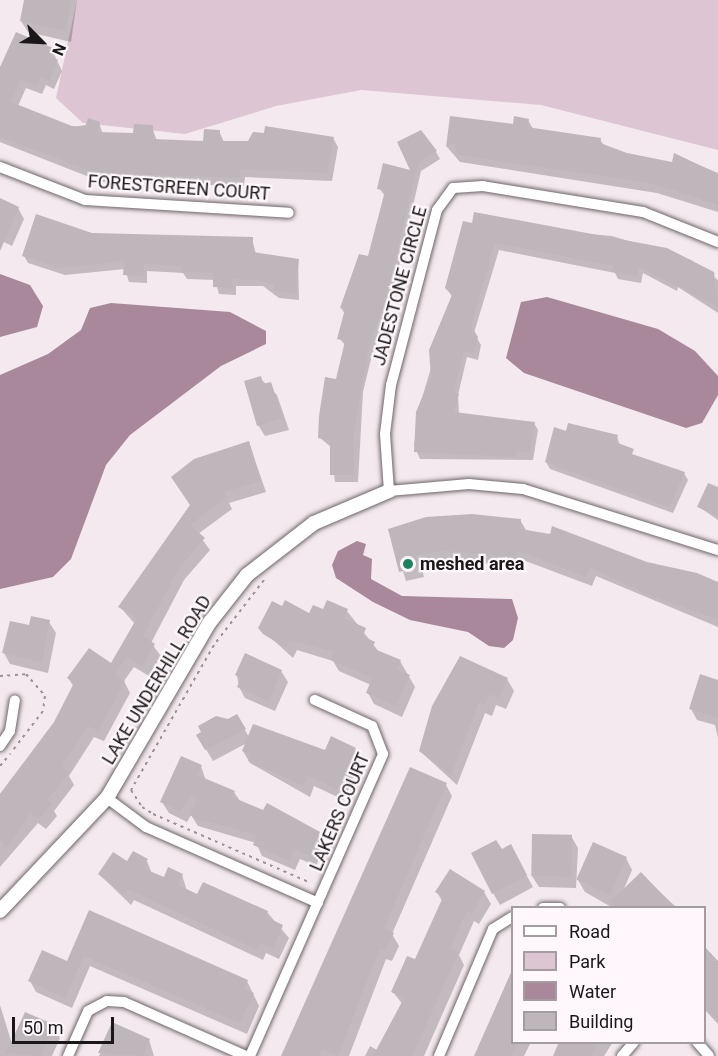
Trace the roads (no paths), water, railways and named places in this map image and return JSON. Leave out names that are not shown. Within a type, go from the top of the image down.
[{"type":"street","name":"FORESTGREEN COURT","points":[[0,167],[85,200],[289,213]]},
{"type":"street","name":"JADESTONE CIRCLE","points":[[389,491],[389,398],[437,210],[448,191],[483,186],[631,210],[718,242]]},
{"type":"street","name":"LAKE UNDERHILL ROAD","points":[[0,911],[107,798],[210,622],[247,575],[314,523],[389,491],[469,484],[523,489],[718,550]]},
{"type":"street","points":[[0,746],[10,731],[15,700]]},
{"type":"street","name":"LAKERS COURT","points":[[248,1056],[318,903],[383,750],[372,726],[315,700]]},
{"type":"street","points":[[107,798],[146,827],[318,903]]},
{"type":"street","points":[[439,1056],[493,929],[511,918]]},
{"type":"street","points":[[68,1056],[88,1011],[107,1001],[124,1002],[248,1056]]},
{"type":"street","points":[[622,1056],[632,1044]]},
{"type":"street","points":[[699,1044],[709,1056]]},
{"type":"water","points":[[0,274],[30,285],[43,306],[37,327],[0,337]]},
{"type":"water","points":[[547,297],[658,329],[695,351],[718,376],[718,395],[702,423],[686,428],[524,373],[506,358],[521,302]]},
{"type":"water","points":[[111,303],[230,312],[266,331],[266,344],[221,366],[130,435],[106,465],[71,559],[53,577],[0,589],[0,375],[48,354],[81,330],[90,308]]},
{"type":"water","points":[[357,541],[366,544],[363,555],[372,559],[371,579],[402,596],[512,599],[518,618],[513,640],[504,648],[489,646],[468,632],[410,620],[373,602],[336,578],[332,565],[338,551]]},
{"type":"place","name":"meshed area","points":[[408,564]]}]
